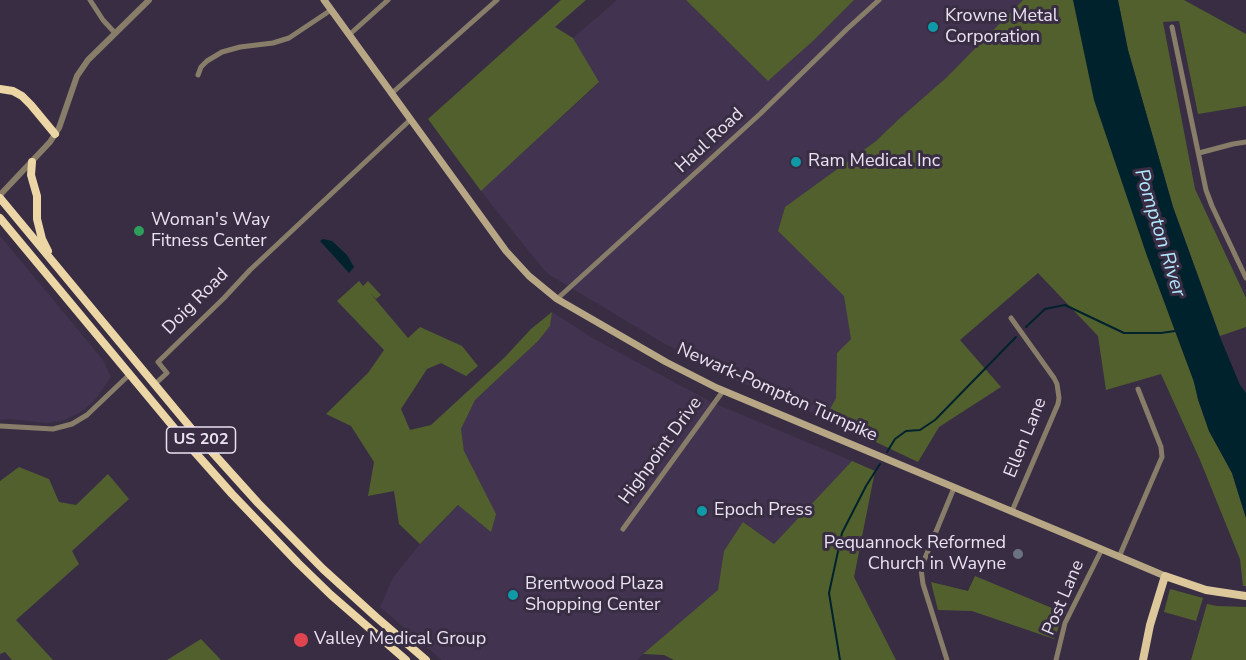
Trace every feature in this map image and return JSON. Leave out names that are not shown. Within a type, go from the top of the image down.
[{"type":"highway","points":[[0,89],[13,91],[22,96],[55,134]]},
{"type":"highway","points":[[32,162],[31,175],[37,196],[36,219],[42,239],[55,264]]},
{"type":"highway","name":"US 202","points":[[0,196],[226,468],[306,553],[375,617],[426,660]]},
{"type":"highway","name":"US 202","points":[[0,218],[200,458],[264,528],[331,595],[406,660]]},
{"type":"main road","name":"Newark-Pompton Turnpike","points":[[324,0],[506,251],[529,276],[557,299],[582,315],[723,391],[1165,576],[1206,590],[1246,596]]},
{"type":"main road","points":[[1143,660],[1150,625],[1165,576]]},
{"type":"street","points":[[90,0],[115,33]]},
{"type":"street","points":[[0,196],[45,149],[55,134],[63,119],[77,76],[88,60],[149,0]]},
{"type":"street","points":[[349,35],[388,0]]},
{"type":"street","points":[[391,94],[497,0]]},
{"type":"street","name":"Haul Road","points":[[557,299],[718,153],[879,0]]},
{"type":"street","points":[[198,75],[201,67],[207,61],[222,52],[289,38],[331,10]]},
{"type":"street","points":[[1172,27],[1206,190],[1246,278]]},
{"type":"street","name":"Doig Road","points":[[155,384],[166,373],[158,362],[224,298],[244,275],[410,120]]},
{"type":"street","points":[[1199,153],[1246,142]]},
{"type":"street","points":[[1240,263],[1246,259]]},
{"type":"street","name":"Ellen Lane","points":[[1011,318],[1054,378],[1059,398],[1012,512]]},
{"type":"street","points":[[0,426],[53,429],[72,424],[87,416],[130,374]]},
{"type":"street","points":[[1119,556],[1162,457],[1138,388]]},
{"type":"street","name":"Highpoint Drive","points":[[623,530],[723,391]]},
{"type":"street","points":[[947,660],[923,584],[921,569],[954,488]]},
{"type":"street","name":"Post Lane","points":[[1056,660],[1065,623],[1102,549]]},
{"type":"shaded area","points":[[617,0],[686,0],[768,81],[854,0],[1023,0],[946,78],[876,141],[785,207],[778,231],[844,295],[851,339],[837,353],[836,398],[825,418],[723,375],[660,341],[550,275],[481,191],[599,83],[573,38]]},
{"type":"shaded area","points":[[0,236],[103,360],[111,377],[94,401],[79,413],[64,420],[47,423],[0,420]]},
{"type":"shaded area","points":[[552,312],[594,339],[711,402],[852,461],[774,544],[744,522],[724,551],[719,590],[637,660],[442,660],[380,607],[393,578],[420,544],[459,505],[490,531],[495,514],[464,451],[461,429],[475,400],[538,341],[550,326]]},
{"type":"green space","points":[[561,0],[586,0],[555,27],[573,38],[599,82],[481,191],[428,119]]},
{"type":"green space","points":[[686,0],[854,0],[768,81]]},
{"type":"green space","points":[[1023,0],[1073,0],[1198,400],[1209,431],[1232,473],[1246,518],[1246,586],[1243,586],[1240,559],[1200,460],[1161,374],[1106,390],[1098,336],[1038,273],[960,340],[1001,387],[939,427],[918,462],[825,418],[836,398],[837,353],[851,339],[844,296],[778,231],[785,207],[876,141],[946,78]]},
{"type":"green space","points":[[1118,0],[1184,0],[1246,34],[1246,106],[1198,114],[1179,21],[1163,22],[1195,189],[1246,298],[1246,327],[1220,336],[1173,207],[1128,50]]},
{"type":"green space","points":[[359,281],[363,286],[368,281],[381,295],[376,299],[370,293],[408,338],[420,327],[462,346],[478,366],[466,376],[441,363],[427,369],[401,409],[410,430],[431,425],[505,357],[531,329],[552,312],[550,326],[538,341],[475,400],[461,429],[464,451],[496,514],[491,532],[458,505],[420,544],[399,524],[394,491],[368,496],[374,462],[351,426],[326,414],[368,373],[384,350],[337,301]]},
{"type":"green space","points":[[852,461],[875,471],[854,577],[896,660],[674,660],[664,655],[643,654],[718,590],[724,551],[743,522],[774,544]]},
{"type":"green space","points":[[19,467],[49,479],[59,502],[76,505],[108,474],[129,499],[72,551],[79,564],[16,620],[53,660],[12,660],[5,652],[0,654],[0,481]]},
{"type":"green space","points":[[975,576],[1064,613],[1054,639],[972,611],[938,610],[931,582],[968,591]]},
{"type":"green space","points":[[1170,589],[1203,598],[1196,621],[1164,612]]},
{"type":"green space","points":[[1207,604],[1246,607],[1246,660],[1191,660]]},
{"type":"green space","points":[[201,639],[221,660],[167,660]]},
{"type":"water","name":"Pompton River","points":[[1073,0],[1118,0],[1128,50],[1173,207],[1220,337],[1240,385],[1246,393],[1246,518],[1232,473],[1209,431],[1194,382],[1147,256],[1094,100]]},
{"type":"water","points":[[323,239],[332,241],[347,255],[354,267],[349,273],[320,241]]},
{"type":"waterway","points":[[1026,327],[1045,309],[1065,305],[1124,333],[1175,331]]},
{"type":"waterway","points":[[887,452],[895,439],[906,431],[920,430],[935,420],[1016,337]]},
{"type":"waterway","points":[[840,660],[829,593],[842,533],[880,464]]},
{"type":"place","name":"Krowne Metal Corporation","points":[[933,27]]},
{"type":"place","name":"Ram Medical Inc","points":[[796,162]]},
{"type":"place","name":"Woman's Way Fitness Center","points":[[139,231]]},
{"type":"place","name":"Epoch Press","points":[[702,511]]},
{"type":"place","name":"Pequannock Reformed Church in Wayne","points":[[1018,554]]},
{"type":"place","name":"Brentwood Plaza Shopping Center","points":[[513,595]]},
{"type":"place","name":"Valley Medical Group","points":[[301,640]]}]
